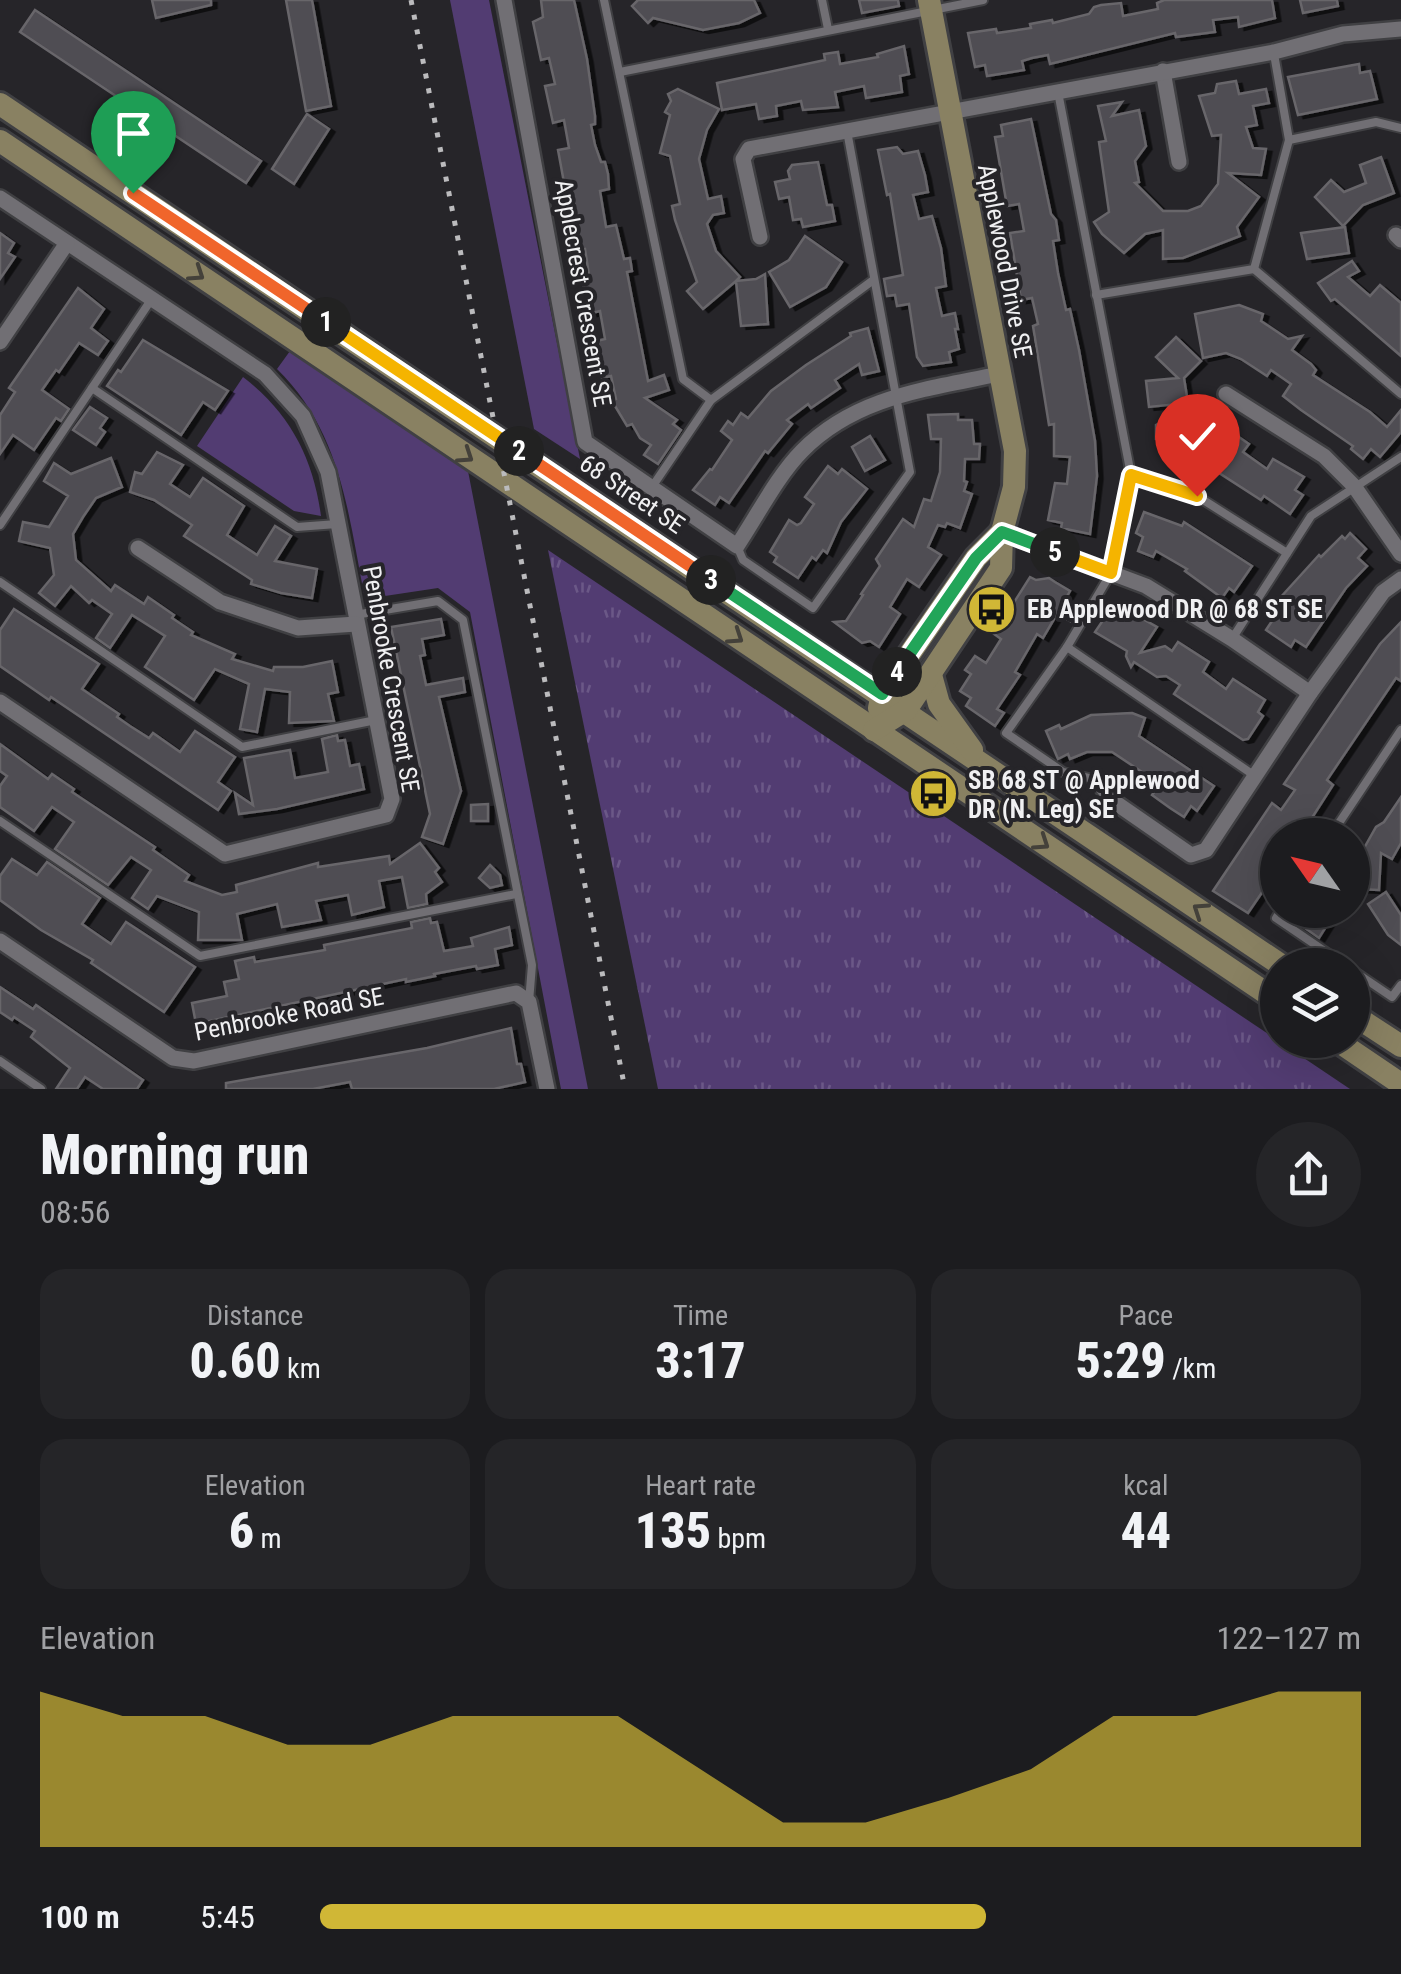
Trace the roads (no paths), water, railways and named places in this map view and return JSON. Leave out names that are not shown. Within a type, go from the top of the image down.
[{"type":"main road","name":"Applewood Drive SE","points":[[874,730],[906,710],[1001,568],[1002,532],[1014,487],[1016,451],[930,5]]},
{"type":"main road","points":[[0,91],[6,108]]},
{"type":"main road","name":"68 Street SE","points":[[6,108],[1260,951]]},
{"type":"main road","points":[[0,141],[1260,989]]},
{"type":"main road","name":"Applewood Drive SE","points":[[874,730],[882,694],[976,558],[1002,532]]},
{"type":"main road","points":[[931,674],[940,704],[980,761]]},
{"type":"main road","points":[[1370,1024],[1395,1037]]},
{"type":"main road","points":[[1363,1058],[1401,1084]]},
{"type":"street","name":"Applecrest Crescent SE","points":[[504,0],[585,442],[737,546]]},
{"type":"street","points":[[760,236],[744,158],[749,148],[1274,52],[1343,34],[1401,29]]},
{"type":"street","points":[[1163,71],[1180,162]]},
{"type":"street","name":"Penbrooke Crescent SE","points":[[0,198],[265,374],[302,416],[328,472],[392,799],[386,815],[225,854],[0,702]]},
{"type":"street","points":[[0,342],[66,243]]},
{"type":"street","points":[[737,546],[801,452],[848,414],[894,396],[1000,374]]},
{"type":"street","points":[[1226,394],[1324,456],[1354,486],[1401,554]]},
{"type":"street","points":[[1002,532],[1146,586],[1310,693]]},
{"type":"street","points":[[138,548],[220,602],[298,628],[355,620]]},
{"type":"street","points":[[1097,780],[1113,801],[1191,855],[1206,850],[1310,693],[1384,592],[1401,579]]},
{"type":"street","name":"Penbrooke Road SE","points":[[0,941],[173,1058],[183,1060],[516,993],[529,1002]]},
{"type":"street","points":[[529,1002],[542,1088]]},
{"type":"lane","points":[[604,0],[684,379],[711,400]]},
{"type":"lane","points":[[822,0],[828,29]]},
{"type":"lane","points":[[620,72],[930,5],[983,0]]},
{"type":"lane","points":[[1254,269],[1289,140],[1274,52]]},
{"type":"lane","points":[[1058,91],[1131,475],[1111,573],[1067,648],[1006,733],[1063,772],[1097,780]]},
{"type":"lane","points":[[1289,140],[1376,122],[1401,128]]},
{"type":"lane","points":[[737,546],[743,560],[813,608],[910,472],[847,131]]},
{"type":"lane","points":[[1096,295],[1254,269],[1401,394]]},
{"type":"lane","points":[[652,487],[711,400],[872,280]]},
{"type":"lane","points":[[0,525],[152,298]]},
{"type":"lane","points":[[92,388],[298,528],[337,524]]},
{"type":"lane","points":[[1232,639],[1312,516],[1401,457]]},
{"type":"lane","points":[[1131,475],[1197,496],[1287,554]]},
{"type":"lane","points":[[0,582],[242,747],[376,720]]},
{"type":"lane","points":[[355,620],[438,601],[463,620],[532,965],[529,1002]]},
{"type":"lane","points":[[1067,648],[1255,776]]},
{"type":"lane","points":[[1342,818],[1401,730]]},
{"type":"lane","points":[[0,820],[200,956],[516,894]]},
{"type":"lane","points":[[1291,928],[1320,948]]},
{"type":"lane","points":[[1370,982],[1392,997],[1401,985]]},
{"type":"lane","points":[[0,1061],[42,1089]]},
{"type":"railway","points":[[411,0],[625,1089]]},
{"type":"place","name":"EB Applewood DR @ 68 ST SE","points":[[992,609]]},
{"type":"place","name":"SB 68 ST @ Applewood DR (N. Leg) SE","points":[[933,794]]}]
